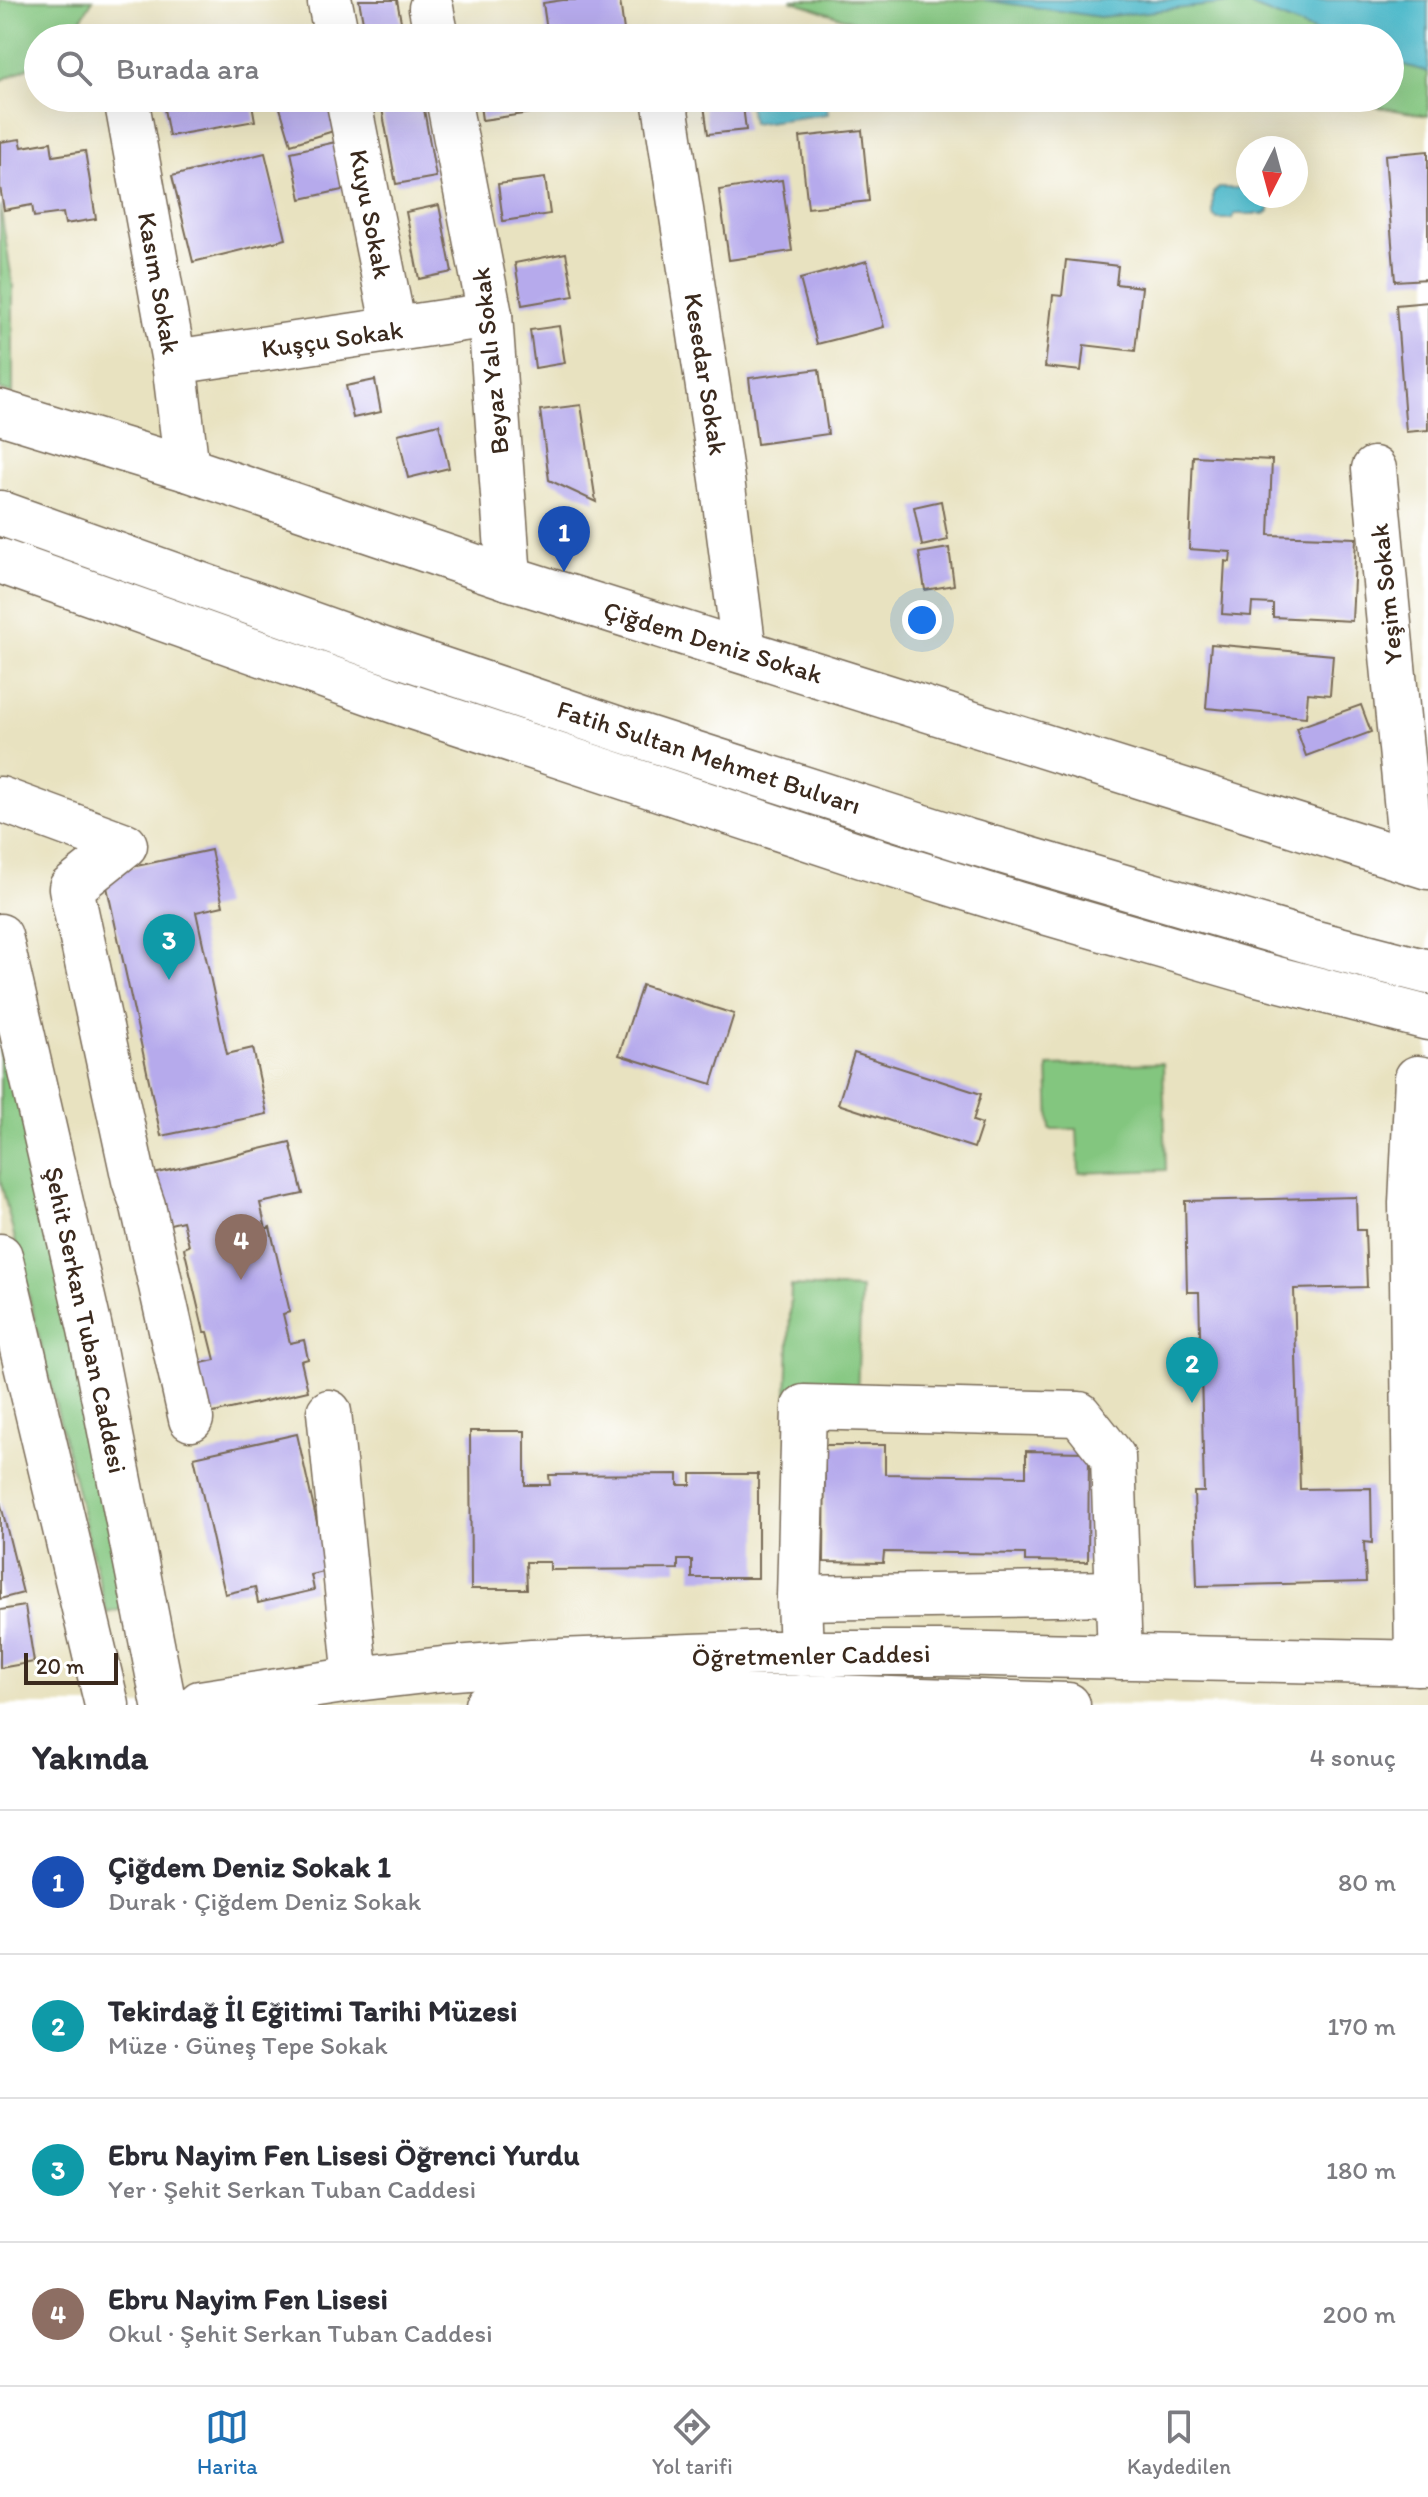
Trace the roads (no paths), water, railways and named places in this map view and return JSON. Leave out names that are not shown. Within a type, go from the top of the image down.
[{"type":"main road","name":"Kasım Sokak","points":[[129,112],[174,362],[187,469]]},
{"type":"main road","name":"Kuyu Sokak","points":[[351,112],[394,329]]},
{"type":"main road","name":"Beyaz Yalı Sokak","points":[[451,112],[490,315],[509,578]]},
{"type":"main road","name":"Kesedar Sokak","points":[[666,112],[722,479],[744,651]]},
{"type":"main road","name":"Kuşçu Sokak","points":[[174,362],[490,315]]},
{"type":"main road","name":"Çiğdem Deniz Sokak","points":[[0,412],[187,469],[509,578],[1420,864]]},
{"type":"main road","name":"Yeşim Sokak","points":[[1374,469],[1420,864]]},
{"type":"main road","name":"Fatih Sultan Mehmet Bulvarı","points":[[0,513],[381,649],[964,840],[1312,942],[1428,972]]},
{"type":"main road","name":"Fatih Sultan Mehmet Bulvarı","points":[[9,576],[1032,909],[1258,974],[1428,1018]]},
{"type":"main road","points":[[0,799],[125,845],[71,888],[134,1180],[143,1206],[191,1419]]},
{"type":"main road","name":"Şehit Serkan Tuban Caddesi","points":[[0,936],[90,1329],[164,1705]]},
{"type":"main road","points":[[1422,1079],[1422,1663]]},
{"type":"main road","points":[[0,1256],[107,1705]]},
{"type":"main road","points":[[801,1654],[799,1598],[804,1407],[1079,1414],[1113,1457],[1120,1657]]},
{"type":"main road","points":[[329,1412],[356,1679]]},
{"type":"main road","points":[[799,1598],[1118,1593]]},
{"type":"main road","name":"Öğretmenler Caddesi","points":[[487,1705],[535,1689],[771,1653],[939,1653],[1422,1663]]},
{"type":"main road","name":"Öğretmenler Caddesi","points":[[198,1705],[356,1679],[535,1689],[1068,1705]]},
{"type":"water","points":[[984,0],[1428,0],[1428,72],[1404,65],[1404,24],[1296,24],[1241,2],[1100,17]]},
{"type":"water","points":[[750,112],[828,112],[828,114],[752,124]]},
{"type":"water","points":[[1219,188],[1236,188],[1236,208],[1269,208],[1269,211],[1217,219],[1213,215],[1213,193]]},
{"type":"place","name":"Çiğdem Deniz Sokak 1","points":[[564,572]]},
{"type":"place","name":"Ebru Nayim Fen Lisesi Öğrenci Yurdu","points":[[169,980]]},
{"type":"place","name":"Ebru Nayim Fen Lisesi","points":[[241,1280]]},
{"type":"place","name":"Tekirdağ İl Eğitimi Tarihi Müzesi","points":[[1192,1403]]}]
